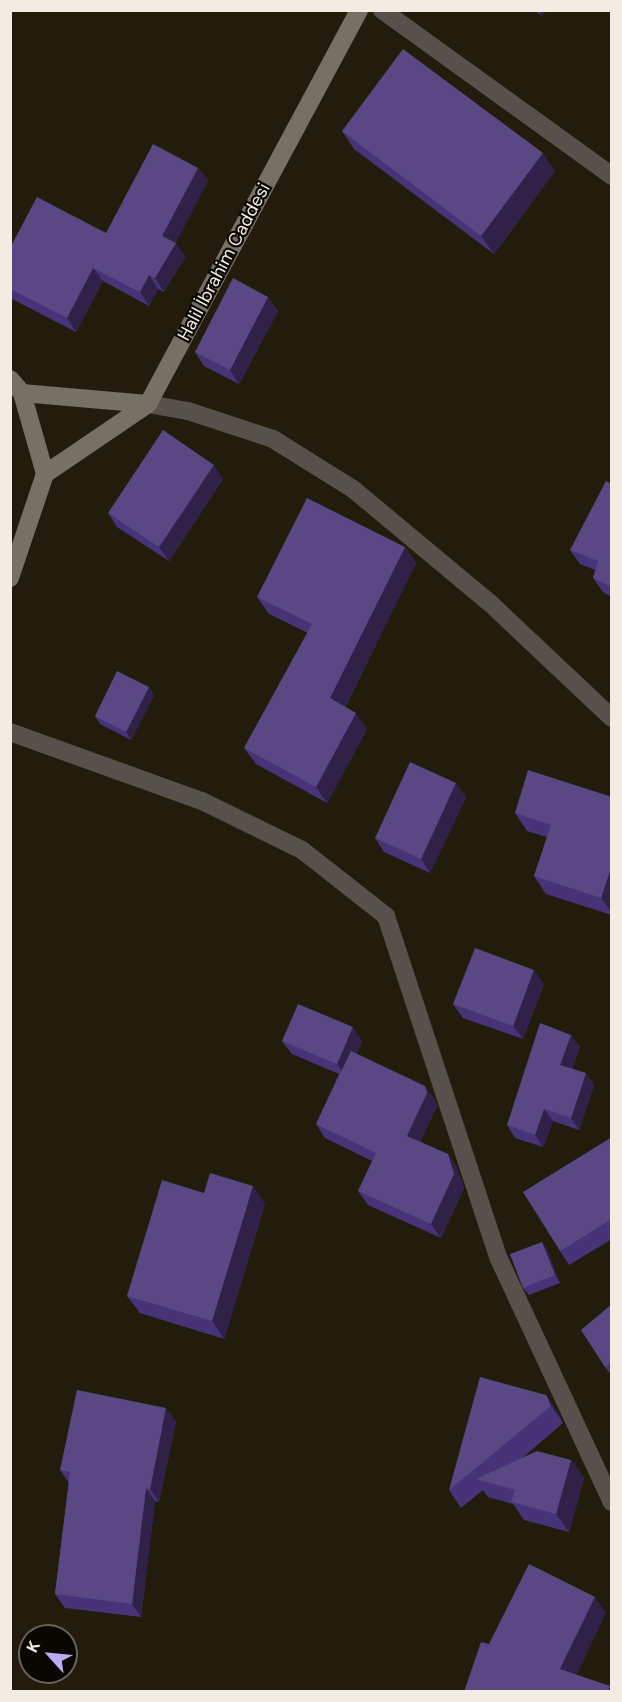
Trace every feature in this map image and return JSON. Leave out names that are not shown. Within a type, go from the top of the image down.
[{"type":"street","name":"Halil İbrahim Caddesi","points":[[45,474],[148,404],[359,10]]},
{"type":"street","points":[[382,10],[612,176]]},
{"type":"street","points":[[10,578],[45,474],[16,386],[188,411],[273,439],[353,489],[490,604],[612,718]]},
{"type":"street","points":[[10,732],[202,801],[302,850],[386,916],[499,1259],[612,1502]]},
{"type":"building","points":[[403,49],[543,153],[481,236],[342,131]]},
{"type":"building","points":[[153,144],[198,168],[162,236],[176,243],[155,278],[149,275],[140,292],[93,268],[67,318],[10,289],[10,248],[37,197],[106,233]]},
{"type":"building","points":[[233,278],[268,297],[230,370],[195,352]]},
{"type":"building","points":[[163,430],[214,465],[159,547],[108,513]]},
{"type":"building","points":[[606,481],[612,484],[612,587],[593,578],[598,561],[570,550]]},
{"type":"building","points":[[307,498],[405,547],[330,698],[356,713],[316,787],[244,748],[312,624],[257,597]]},
{"type":"building","points":[[117,671],[149,687],[126,732],[95,716]]},
{"type":"building","points":[[410,762],[456,783],[421,859],[375,838]]},
{"type":"building","points":[[528,770],[612,797],[612,865],[601,898],[534,876],[551,825],[515,813]]},
{"type":"building","points":[[475,948],[534,970],[513,1026],[453,1004]]},
{"type":"building","points":[[298,1004],[353,1027],[337,1064],[282,1041]]},
{"type":"building","points":[[540,1023],[571,1035],[560,1065],[586,1073],[571,1118],[544,1109],[535,1135],[507,1125]]},
{"type":"building","points":[[351,1051],[425,1086],[427,1093],[407,1136],[448,1154],[454,1174],[431,1224],[358,1191],[376,1153],[316,1124]]},
{"type":"building","points":[[612,1137],[612,1219],[560,1251],[523,1192]]},
{"type":"building","points":[[210,1173],[253,1186],[212,1321],[127,1296],[162,1180],[204,1193]]},
{"type":"building","points":[[542,1242],[555,1275],[523,1288],[510,1254]]},
{"type":"building","points":[[612,1304],[612,1362],[605,1367],[581,1330]]},
{"type":"building","points":[[480,1377],[546,1395],[551,1406],[449,1490]]},
{"type":"building","points":[[77,1390],[166,1408],[150,1489],[146,1488],[132,1604],[55,1594],[70,1472],[60,1470]]},
{"type":"building","points":[[537,1451],[571,1460],[556,1514],[511,1502],[515,1490],[476,1479]]},
{"type":"building","points":[[529,1564],[595,1597],[560,1669],[610,1686],[608,1692],[464,1692],[481,1642],[489,1644]]}]
